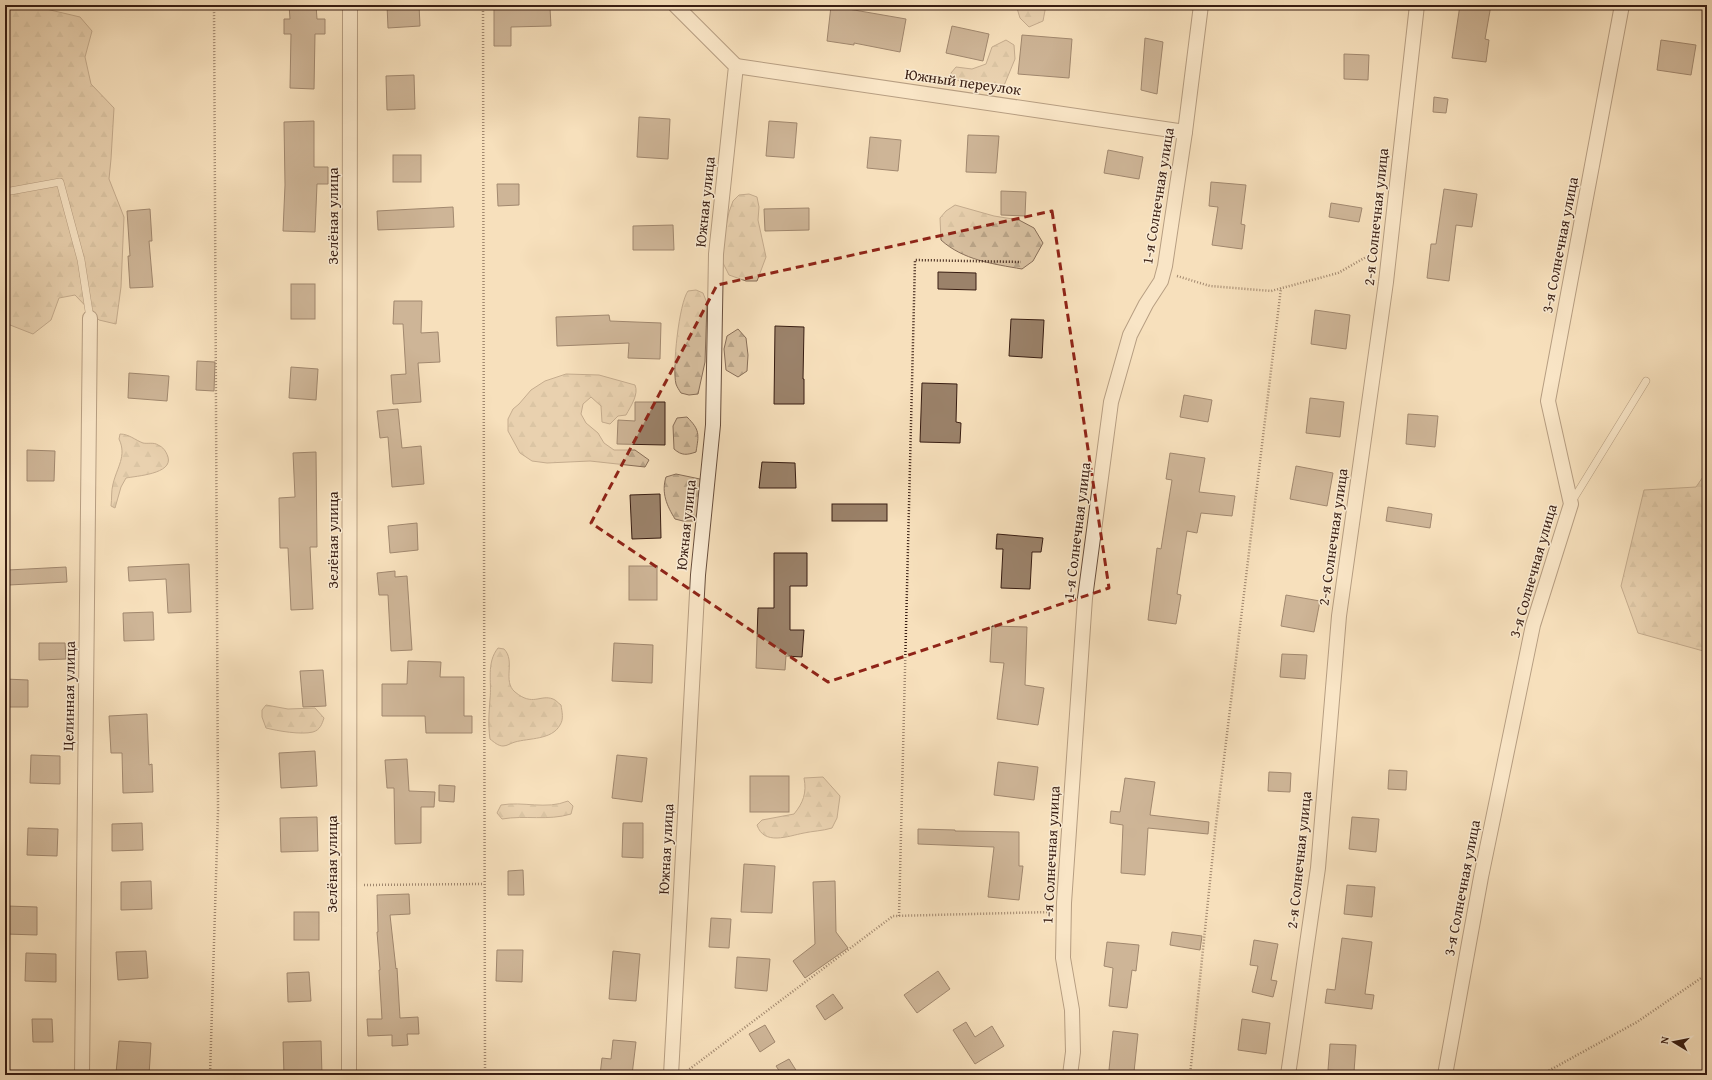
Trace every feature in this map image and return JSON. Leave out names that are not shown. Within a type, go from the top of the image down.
[{"type":"street","name":"Зелёная улица","points":[[349,1075],[350,5]]},
{"type":"street","points":[[675,5],[736,66]]},
{"type":"street","name":"1-я Солнечная улица","points":[[1070,1075],[1073,1052],[1072,1010],[1064,958],[1063,911],[1085,598],[1111,402],[1130,335],[1146,304],[1160,282],[1163,272],[1185,132],[1201,5]]},
{"type":"street","name":"2-я Солнечная улица","points":[[1288,1075],[1318,868],[1339,616],[1390,243],[1417,5]]},
{"type":"street","name":"3-я Солнечная улица","points":[[1445,1075],[1481,877],[1533,625],[1571,504],[1548,401],[1622,5]]},
{"type":"street","name":"Южный переулок","points":[[736,66],[1185,132]]},
{"type":"street","name":"Южная улица","points":[[671,1075],[698,575],[713,425],[716,254],[736,66]]},
{"type":"street","name":"Целинная улица","points":[[82,1075],[90,318]]},
{"type":"lane","points":[[5,192],[60,182],[81,260],[90,318]]},
{"type":"lane","points":[[1571,504],[1646,381]]},
{"type":"path","points":[[210,1075],[218,811],[214,5]]},
{"type":"path","points":[[483,5],[485,1075]]},
{"type":"path","points":[[1163,272],[1210,286],[1271,291],[1338,273],[1390,243]]},
{"type":"path","points":[[899,916],[915,260],[1021,262]]},
{"type":"path","points":[[1190,1075],[1215,833],[1281,288]]},
{"type":"path","points":[[349,885],[484,884]]},
{"type":"path","points":[[681,1075],[893,916],[1063,911]]},
{"type":"path","points":[[1541,1075],[1637,1022],[1707,974]]},
{"type":"highlighted area","points":[[1052,211],[1109,588],[828,682],[591,523],[717,285]]},
{"type":"green space","points":[[5,5],[29,5],[80,17],[92,31],[85,57],[91,84],[114,108],[109,179],[124,217],[121,287],[116,324],[99,320],[75,295],[59,298],[51,320],[33,334],[5,323]]},
{"type":"green space","points":[[1016,5],[1046,5],[1043,21],[1029,27],[1020,18]]},
{"type":"green space","points":[[1006,40],[1014,45],[1015,59],[1003,88],[991,88],[952,79],[951,73],[956,67],[972,69],[986,64],[992,47]]},
{"type":"green space","points":[[749,194],[757,197],[759,207],[758,220],[766,257],[757,281],[746,281],[729,275],[722,261],[723,240],[733,201],[739,195]]},
{"type":"green space","points":[[955,205],[994,216],[1019,220],[1034,228],[1043,243],[1033,261],[1022,269],[969,257],[950,247],[941,240],[940,218],[946,211]]},
{"type":"green space","points":[[696,290],[703,293],[707,303],[705,362],[698,394],[689,395],[681,393],[677,387],[675,365],[677,336],[682,308],[688,291]]},
{"type":"green space","points":[[738,329],[746,338],[748,355],[747,371],[738,377],[726,370],[724,349],[727,336]]},
{"type":"green space","points":[[566,374],[599,375],[635,385],[635,396],[626,415],[618,416],[610,424],[602,422],[601,406],[591,397],[583,404],[581,414],[586,423],[598,433],[604,443],[614,450],[635,450],[649,460],[645,467],[590,461],[547,463],[532,461],[520,453],[508,431],[508,419],[513,409],[531,390],[545,381]]},
{"type":"green space","points":[[687,417],[694,425],[698,433],[696,452],[690,454],[680,453],[674,449],[673,426],[677,418]]},
{"type":"green space","points":[[120,434],[129,436],[143,443],[160,446],[163,448],[168,457],[168,463],[160,471],[126,478],[121,487],[115,508],[111,506],[113,484],[122,456],[119,439]]},
{"type":"green space","points":[[1707,471],[1707,652],[1638,633],[1621,586],[1644,490],[1696,487]]},
{"type":"green space","points":[[676,474],[700,479],[701,500],[694,521],[675,519],[667,504],[664,488],[666,477]]},
{"type":"green space","points":[[498,648],[504,649],[509,659],[509,682],[515,692],[527,699],[553,699],[561,705],[562,720],[556,730],[552,733],[540,738],[515,742],[504,746],[498,745],[490,739],[490,673],[492,660]]},
{"type":"green space","points":[[266,705],[288,709],[315,708],[324,718],[319,728],[308,733],[296,733],[266,728],[262,717],[262,710]]},
{"type":"green space","points":[[823,777],[840,796],[837,818],[832,828],[777,838],[765,836],[760,831],[757,825],[762,820],[794,814],[804,798],[804,778]]},
{"type":"green space","points":[[568,801],[573,806],[571,814],[562,816],[502,819],[497,813],[501,805],[551,805]]},
{"type":"building","points":[[289,5],[316,5],[317,19],[325,19],[325,34],[315,34],[314,89],[290,88],[291,34],[284,34],[284,19],[290,19]]},
{"type":"building","points":[[387,5],[419,5],[420,26],[388,28]]},
{"type":"building","points":[[1460,5],[1491,5],[1485,39],[1489,40],[1486,62],[1452,58]]},
{"type":"building","points":[[831,6],[906,19],[900,52],[854,43],[854,45],[827,41]]},
{"type":"building","points":[[494,8],[550,8],[551,26],[511,27],[511,46],[494,46]]},
{"type":"building","points":[[952,26],[989,34],[983,61],[946,53]]},
{"type":"building","points":[[1022,35],[1072,39],[1069,78],[1018,74]]},
{"type":"building","points":[[1145,38],[1163,42],[1157,94],[1141,90]]},
{"type":"building","points":[[1661,40],[1696,45],[1691,75],[1657,70]]},
{"type":"building","points":[[1344,54],[1369,55],[1368,80],[1344,79]]},
{"type":"building","points":[[414,75],[415,109],[387,110],[386,76]]},
{"type":"building","points":[[1434,97],[1448,99],[1446,113],[1433,112]]},
{"type":"building","points":[[639,117],[670,119],[668,159],[637,157]]},
{"type":"building","points":[[314,121],[314,167],[328,167],[328,184],[317,184],[315,232],[283,231],[285,185],[284,122]]},
{"type":"building","points":[[769,121],[797,123],[794,158],[766,156]]},
{"type":"building","points":[[968,135],[999,136],[996,173],[966,172]]},
{"type":"building","points":[[870,137],[901,140],[898,171],[867,168]]},
{"type":"building","points":[[1108,150],[1143,157],[1139,179],[1104,173]]},
{"type":"building","points":[[393,155],[421,155],[421,182],[393,182]]},
{"type":"building","points":[[1211,182],[1246,185],[1241,224],[1245,225],[1242,249],[1212,245],[1218,207],[1209,206]]},
{"type":"building","points":[[497,184],[519,184],[519,205],[498,206]]},
{"type":"building","points":[[1444,189],[1477,194],[1472,227],[1456,225],[1449,281],[1427,278],[1431,244],[1436,244]]},
{"type":"building","points":[[1001,191],[1026,192],[1025,216],[1001,215]]},
{"type":"building","points":[[1331,203],[1362,208],[1359,222],[1329,217]]},
{"type":"building","points":[[453,207],[454,227],[378,230],[377,211]]},
{"type":"building","points":[[809,208],[809,230],[765,231],[764,209]]},
{"type":"building","points":[[150,209],[152,241],[149,241],[153,287],[130,288],[128,256],[130,256],[127,211]]},
{"type":"building","points":[[673,225],[674,250],[633,250],[633,226]]},
{"type":"building","points":[[938,272],[976,273],[976,290],[938,289]]},
{"type":"building","points":[[291,284],[315,284],[315,319],[291,319]]},
{"type":"building","points":[[394,301],[422,301],[421,333],[438,332],[440,362],[418,363],[421,402],[393,404],[391,375],[406,374],[403,324],[393,324]]},
{"type":"building","points":[[1315,310],[1350,315],[1346,349],[1311,344]]},
{"type":"building","points":[[609,315],[610,321],[661,323],[660,359],[628,358],[629,343],[557,346],[556,317]]},
{"type":"building","points":[[1011,319],[1044,320],[1042,358],[1009,356]]},
{"type":"building","points":[[775,326],[804,327],[804,404],[774,404]]},
{"type":"building","points":[[197,361],[215,362],[214,391],[196,390]]},
{"type":"building","points":[[291,367],[318,369],[316,400],[289,398]]},
{"type":"building","points":[[129,373],[169,376],[167,401],[128,398]]},
{"type":"building","points":[[922,383],[957,384],[956,422],[961,423],[960,443],[920,442]]},
{"type":"building","points":[[1184,395],[1212,400],[1208,422],[1180,417]]},
{"type":"building","points":[[1310,398],[1344,402],[1340,437],[1306,433]]},
{"type":"building","points":[[635,402],[665,402],[665,445],[617,444],[618,420],[635,421]]},
{"type":"building","points":[[398,409],[402,448],[421,446],[424,484],[392,487],[388,437],[380,438],[377,411]]},
{"type":"building","points":[[1408,414],[1438,416],[1435,447],[1406,444]]},
{"type":"building","points":[[27,450],[55,451],[54,481],[27,481]]},
{"type":"building","points":[[316,452],[317,547],[310,547],[313,609],[291,610],[288,548],[280,548],[279,498],[295,497],[293,453]]},
{"type":"building","points":[[1170,453],[1205,458],[1199,492],[1235,496],[1232,516],[1201,513],[1197,533],[1187,531],[1177,594],[1181,595],[1176,624],[1148,620],[1157,548],[1161,549],[1172,480],[1166,479]]},
{"type":"building","points":[[762,462],[795,463],[796,488],[759,488]]},
{"type":"building","points":[[1296,466],[1333,473],[1327,506],[1290,499]]},
{"type":"building","points":[[660,494],[661,538],[632,539],[630,495]]},
{"type":"building","points":[[832,504],[887,504],[887,521],[832,521]]},
{"type":"building","points":[[1388,507],[1432,514],[1430,528],[1386,521]]},
{"type":"building","points":[[417,523],[418,550],[390,553],[388,526]]},
{"type":"building","points":[[997,534],[1043,538],[1041,552],[1032,552],[1030,589],[1001,588],[1003,549],[996,549]]},
{"type":"building","points":[[774,553],[807,553],[807,586],[790,586],[790,630],[804,630],[802,657],[786,656],[785,670],[756,668],[758,608],[774,608]]},
{"type":"building","points":[[189,564],[191,612],[168,613],[166,579],[129,581],[128,567]]},
{"type":"building","points":[[629,566],[657,566],[657,600],[629,600]]},
{"type":"building","points":[[66,567],[67,582],[9,585],[8,570]]},
{"type":"building","points":[[395,571],[395,577],[407,576],[412,650],[391,651],[388,595],[379,595],[377,573]]},
{"type":"building","points":[[1286,595],[1320,601],[1314,632],[1281,626]]},
{"type":"building","points":[[153,612],[154,640],[124,641],[123,613]]},
{"type":"building","points":[[992,626],[1027,627],[1025,685],[1044,688],[1038,725],[997,719],[1004,663],[990,662]]},
{"type":"building","points":[[39,643],[65,643],[66,659],[39,660]]},
{"type":"building","points":[[614,643],[653,645],[652,683],[612,681]]},
{"type":"building","points":[[1282,654],[1307,655],[1305,679],[1280,677]]},
{"type":"building","points":[[408,661],[441,662],[440,677],[464,677],[464,716],[472,716],[472,733],[426,733],[425,716],[382,716],[382,684],[407,684]]},
{"type":"building","points":[[323,670],[326,706],[303,707],[300,671]]},
{"type":"building","points":[[5,679],[28,680],[28,707],[5,707]]},
{"type":"building","points":[[147,714],[149,765],[152,764],[153,792],[123,793],[122,753],[111,753],[109,716]]},
{"type":"building","points":[[315,751],[317,786],[281,788],[279,753]]},
{"type":"building","points":[[31,755],[60,756],[60,784],[30,783]]},
{"type":"building","points":[[617,755],[647,758],[642,802],[612,798]]},
{"type":"building","points":[[407,759],[409,791],[435,792],[434,807],[421,807],[421,843],[395,844],[394,788],[387,788],[385,760]]},
{"type":"building","points":[[998,762],[1038,767],[1034,800],[994,795]]},
{"type":"building","points":[[1389,770],[1407,771],[1406,790],[1388,789]]},
{"type":"building","points":[[1269,772],[1291,773],[1290,792],[1268,791]]},
{"type":"building","points":[[750,776],[789,776],[789,812],[750,812]]},
{"type":"building","points":[[1125,778],[1155,782],[1150,815],[1209,822],[1208,834],[1148,828],[1145,875],[1121,873],[1123,825],[1110,823],[1111,811],[1120,812]]},
{"type":"building","points":[[439,785],[455,786],[454,802],[439,801]]},
{"type":"building","points":[[317,817],[318,851],[281,852],[280,818]]},
{"type":"building","points":[[1352,817],[1379,819],[1376,852],[1349,849]]},
{"type":"building","points":[[142,823],[143,850],[112,851],[112,824]]},
{"type":"building","points":[[623,823],[643,823],[643,858],[622,857]]},
{"type":"building","points":[[28,828],[58,829],[57,856],[27,855]]},
{"type":"building","points":[[918,829],[1019,832],[1019,866],[1023,866],[1019,900],[988,897],[994,847],[918,844]]},
{"type":"building","points":[[744,864],[775,866],[772,913],[741,912]]},
{"type":"building","points":[[523,870],[524,895],[508,895],[508,871]]},
{"type":"building","points":[[151,881],[152,909],[121,910],[121,882]]},
{"type":"building","points":[[835,881],[836,932],[848,948],[805,978],[793,961],[815,944],[813,882]]},
{"type":"building","points":[[1347,885],[1375,887],[1372,917],[1344,914]]},
{"type":"building","points":[[409,894],[410,914],[390,915],[396,969],[397,968],[400,1018],[418,1017],[419,1034],[407,1034],[408,1045],[392,1046],[392,1035],[368,1036],[367,1019],[382,1019],[377,932],[377,895]]},
{"type":"building","points":[[7,906],[37,907],[37,935],[6,934]]},
{"type":"building","points":[[294,912],[319,912],[319,940],[294,940]]},
{"type":"building","points":[[711,918],[731,919],[729,948],[709,947]]},
{"type":"building","points":[[1172,932],[1202,936],[1200,950],[1170,945]]},
{"type":"building","points":[[1342,938],[1372,942],[1365,994],[1374,995],[1372,1009],[1325,1003],[1327,989],[1335,990]]},
{"type":"building","points":[[1254,940],[1278,944],[1271,980],[1277,981],[1273,997],[1252,992],[1258,966],[1250,965]]},
{"type":"building","points":[[1107,942],[1139,945],[1136,971],[1132,970],[1127,1008],[1109,1006],[1113,968],[1104,966]]},
{"type":"building","points":[[497,950],[523,950],[522,982],[496,981]]},
{"type":"building","points":[[146,951],[148,978],[118,980],[116,952]]},
{"type":"building","points":[[613,951],[640,954],[636,1001],[609,999]]},
{"type":"building","points":[[26,953],[56,954],[56,982],[25,981]]},
{"type":"building","points":[[737,957],[770,959],[767,991],[735,988]]},
{"type":"building","points":[[938,971],[950,989],[917,1013],[904,995]]},
{"type":"building","points":[[309,972],[311,1001],[288,1002],[287,973]]},
{"type":"building","points":[[833,994],[843,1008],[825,1020],[816,1006]]},
{"type":"building","points":[[32,1019],[52,1019],[53,1042],[33,1042]]},
{"type":"building","points":[[1242,1019],[1270,1023],[1266,1054],[1238,1050]]},
{"type":"building","points":[[966,1022],[975,1037],[992,1026],[1004,1046],[975,1064],[953,1030]]},
{"type":"building","points":[[765,1025],[775,1042],[760,1052],[749,1034]]},
{"type":"building","points":[[1113,1031],[1138,1034],[1134,1072],[1109,1070]]},
{"type":"building","points":[[613,1040],[636,1042],[632,1075],[600,1075],[602,1058],[611,1059]]},
{"type":"building","points":[[119,1041],[151,1043],[149,1075],[116,1073]]},
{"type":"building","points":[[321,1041],[322,1075],[284,1075],[283,1042]]},
{"type":"building","points":[[1330,1044],[1356,1045],[1354,1072],[1328,1070]]},
{"type":"building","points":[[789,1059],[799,1075],[782,1075],[776,1066]]}]
